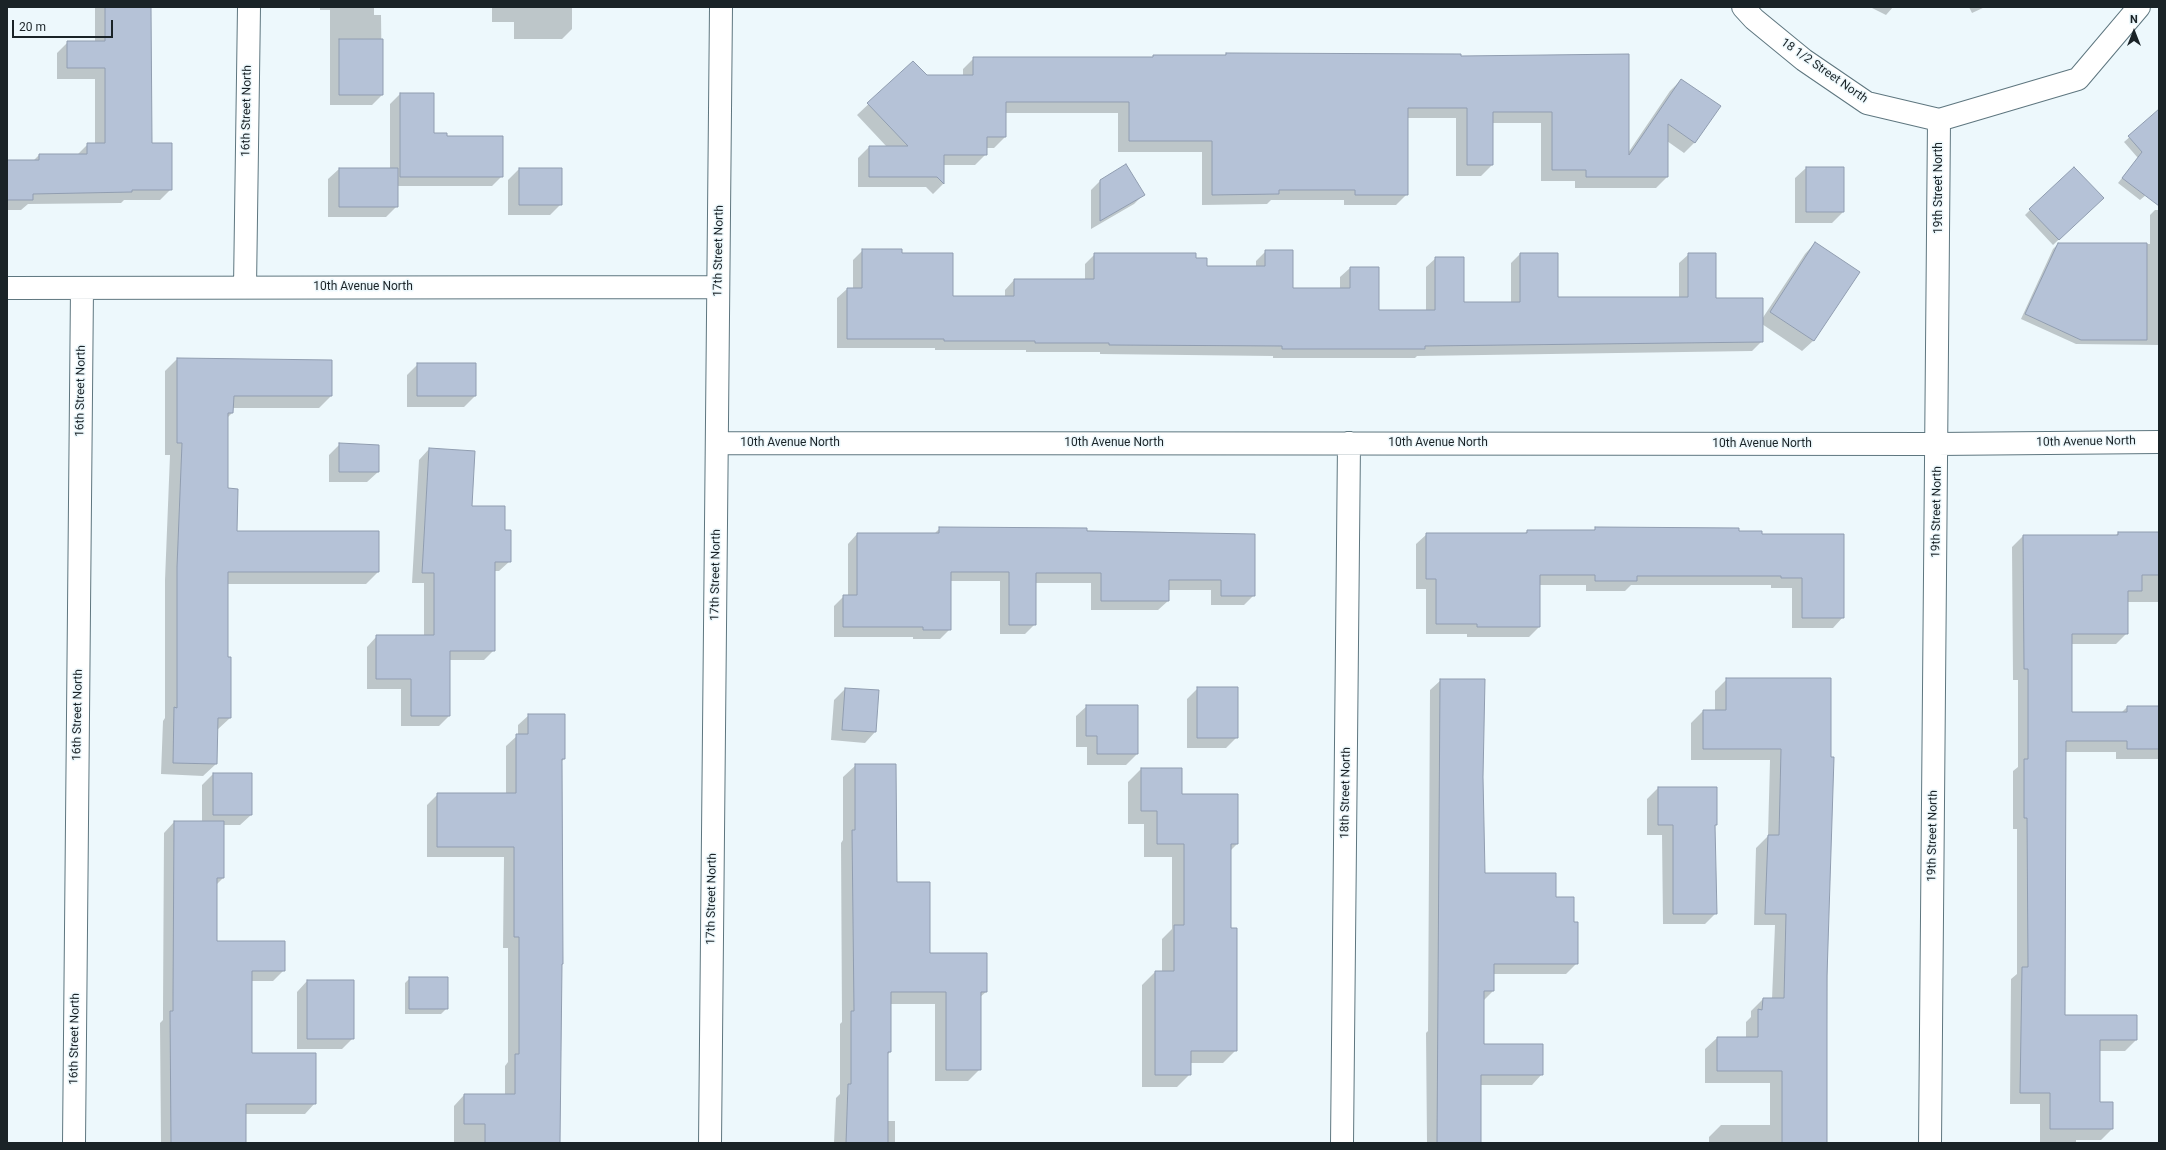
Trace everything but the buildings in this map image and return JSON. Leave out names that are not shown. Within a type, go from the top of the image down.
[{"type":"street","name":"16th Street North","points":[[245,286],[249,7]]},
{"type":"street","name":"17th Street North","points":[[710,1143],[721,7]]},
{"type":"street","name":"18 1/2 Street North","points":[[1743,7],[1754,20],[1804,60],[1867,103],[1939,120]]},
{"type":"street","points":[[1939,120],[2078,79],[2139,7]]},
{"type":"street","name":"19th Street North","points":[[1930,1143],[1939,120]]},
{"type":"street","name":"10th Avenue North","points":[[7,288],[245,286],[718,287]]},
{"type":"street","name":"16th Street North","points":[[74,1143],[82,288]]},
{"type":"street","name":"10th Avenue North","points":[[717,443],[1937,444],[2159,442]]},
{"type":"street","name":"18th Street North","points":[[1342,1143],[1349,443]]}]
